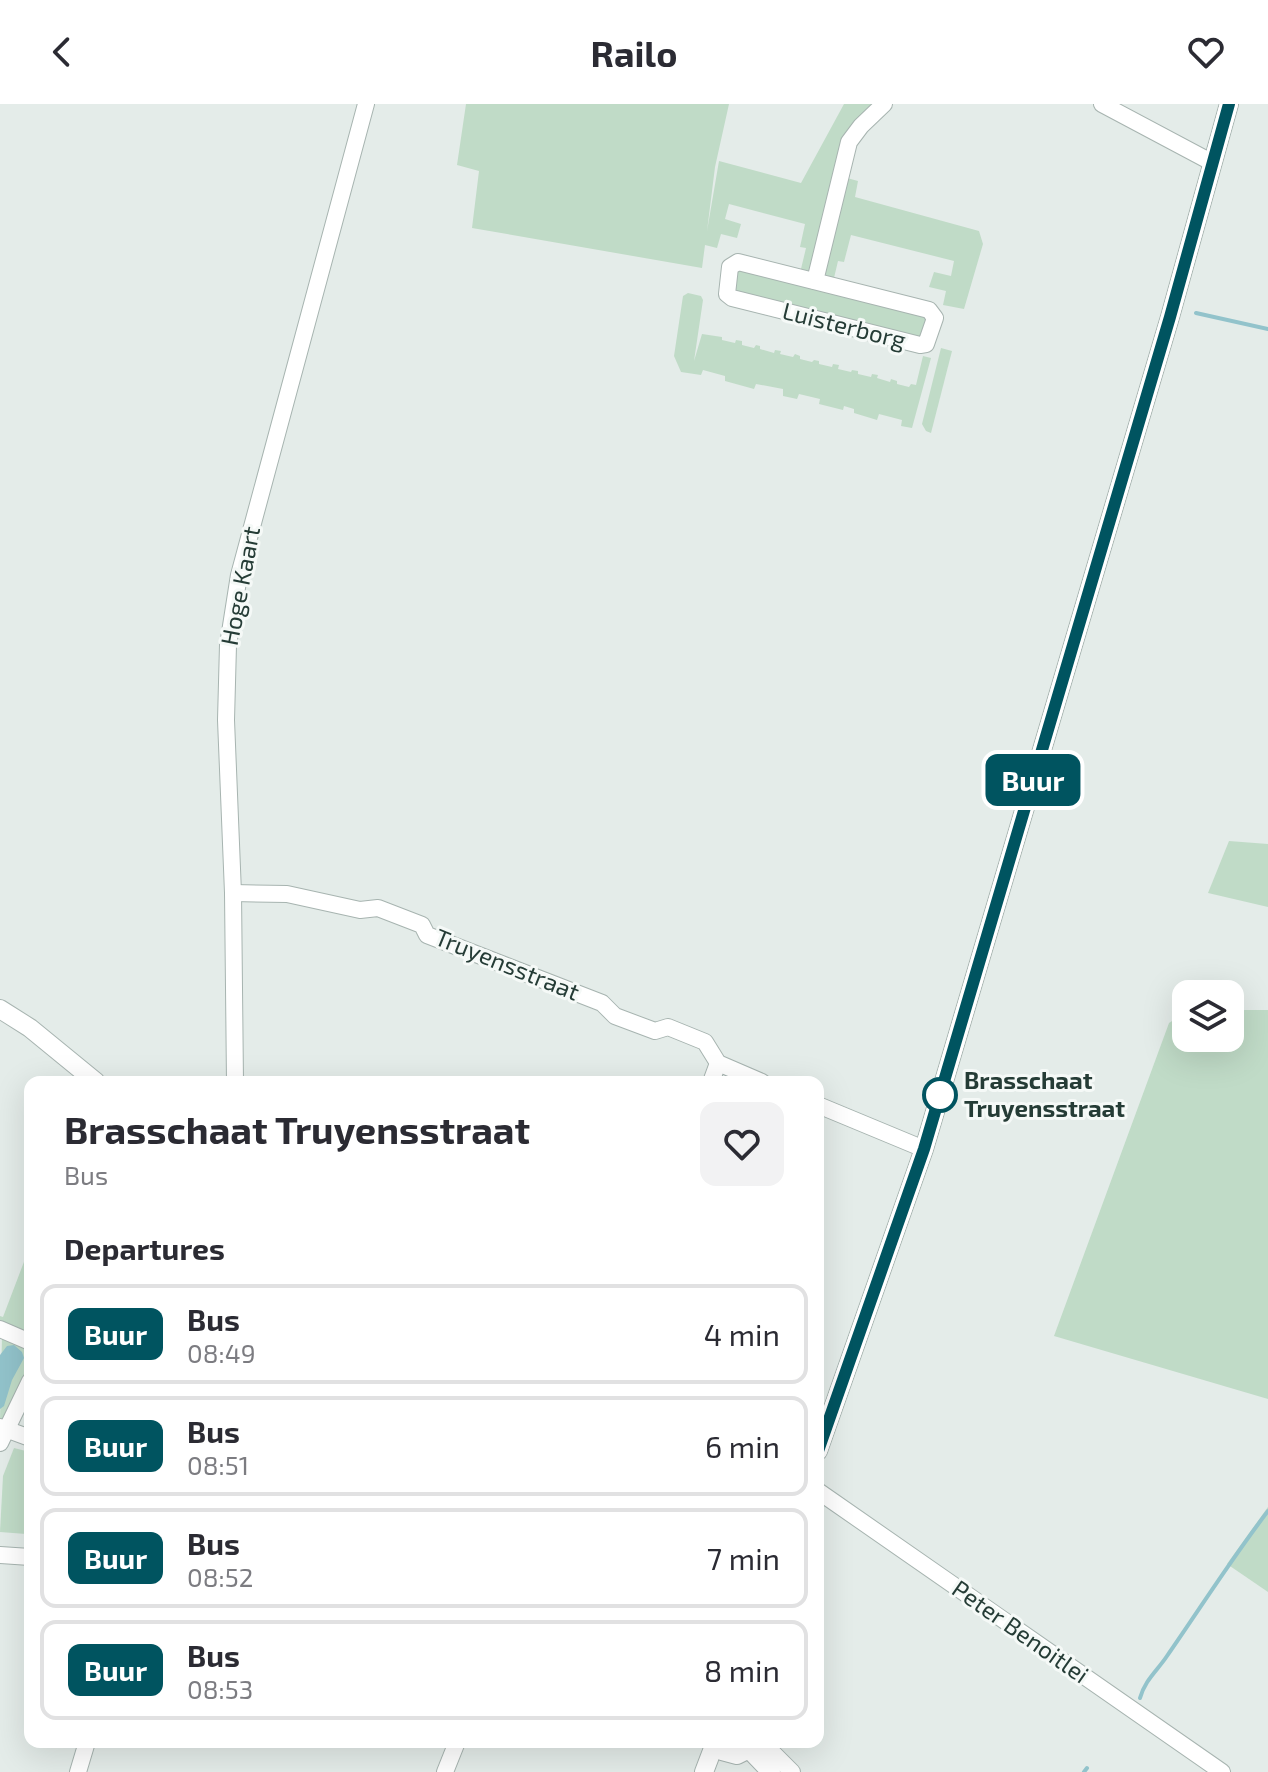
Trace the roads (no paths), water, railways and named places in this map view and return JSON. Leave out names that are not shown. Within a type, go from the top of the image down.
[{"type":"street","name":"Hoge Kaart","points":[[235,1076],[233,893],[226,720],[228,645],[239,575],[366,104]]},
{"type":"street","name":"Luisterborg","points":[[815,281],[849,142],[884,104]]},
{"type":"street","points":[[1102,104],[1213,163]]},
{"type":"street","points":[[824,1434],[924,1149],[1229,104]]},
{"type":"street","name":"Luisterborg","points":[[738,262],[815,281],[929,310],[935,318],[928,341],[920,345],[732,298],[725,292],[730,267],[738,262]]},
{"type":"street","name":"Truyensstraat","points":[[233,893],[287,894],[360,910],[378,908],[422,925],[427,935],[602,1003],[615,1016],[655,1031],[668,1027],[705,1042],[718,1063],[748,1076]]},
{"type":"street","points":[[0,1009],[30,1028],[89,1076]]},
{"type":"street","points":[[713,1076],[718,1063]]},
{"type":"street","points":[[824,1107],[924,1149]]},
{"type":"street","points":[[0,1329],[24,1339]]},
{"type":"street","points":[[24,1392],[2,1434],[24,1437]]},
{"type":"street","name":"Peter Benoitlei","points":[[824,1495],[1222,1772]]},
{"type":"street","points":[[0,1555],[24,1557]]},
{"type":"street","points":[[78,1772],[85,1748]]},
{"type":"street","points":[[445,1772],[455,1748]]},
{"type":"street","points":[[704,1772],[735,1748]]},
{"type":"street","points":[[717,1772],[736,1748]]},
{"type":"street","points":[[741,1748],[771,1772]]},
{"type":"street","points":[[742,1748],[792,1772]]},
{"type":"water","points":[[14,1345],[24,1358],[0,1409],[0,1355],[7,1346]]},
{"type":"waterway","points":[[1196,313],[1268,329]]},
{"type":"waterway","points":[[1140,1698],[1148,1681],[1268,1511]]},
{"type":"waterway","points":[[1084,1772],[1087,1768]]},
{"type":"place","name":"Brasschaat Truyensstraat","points":[[940,1095]]}]
